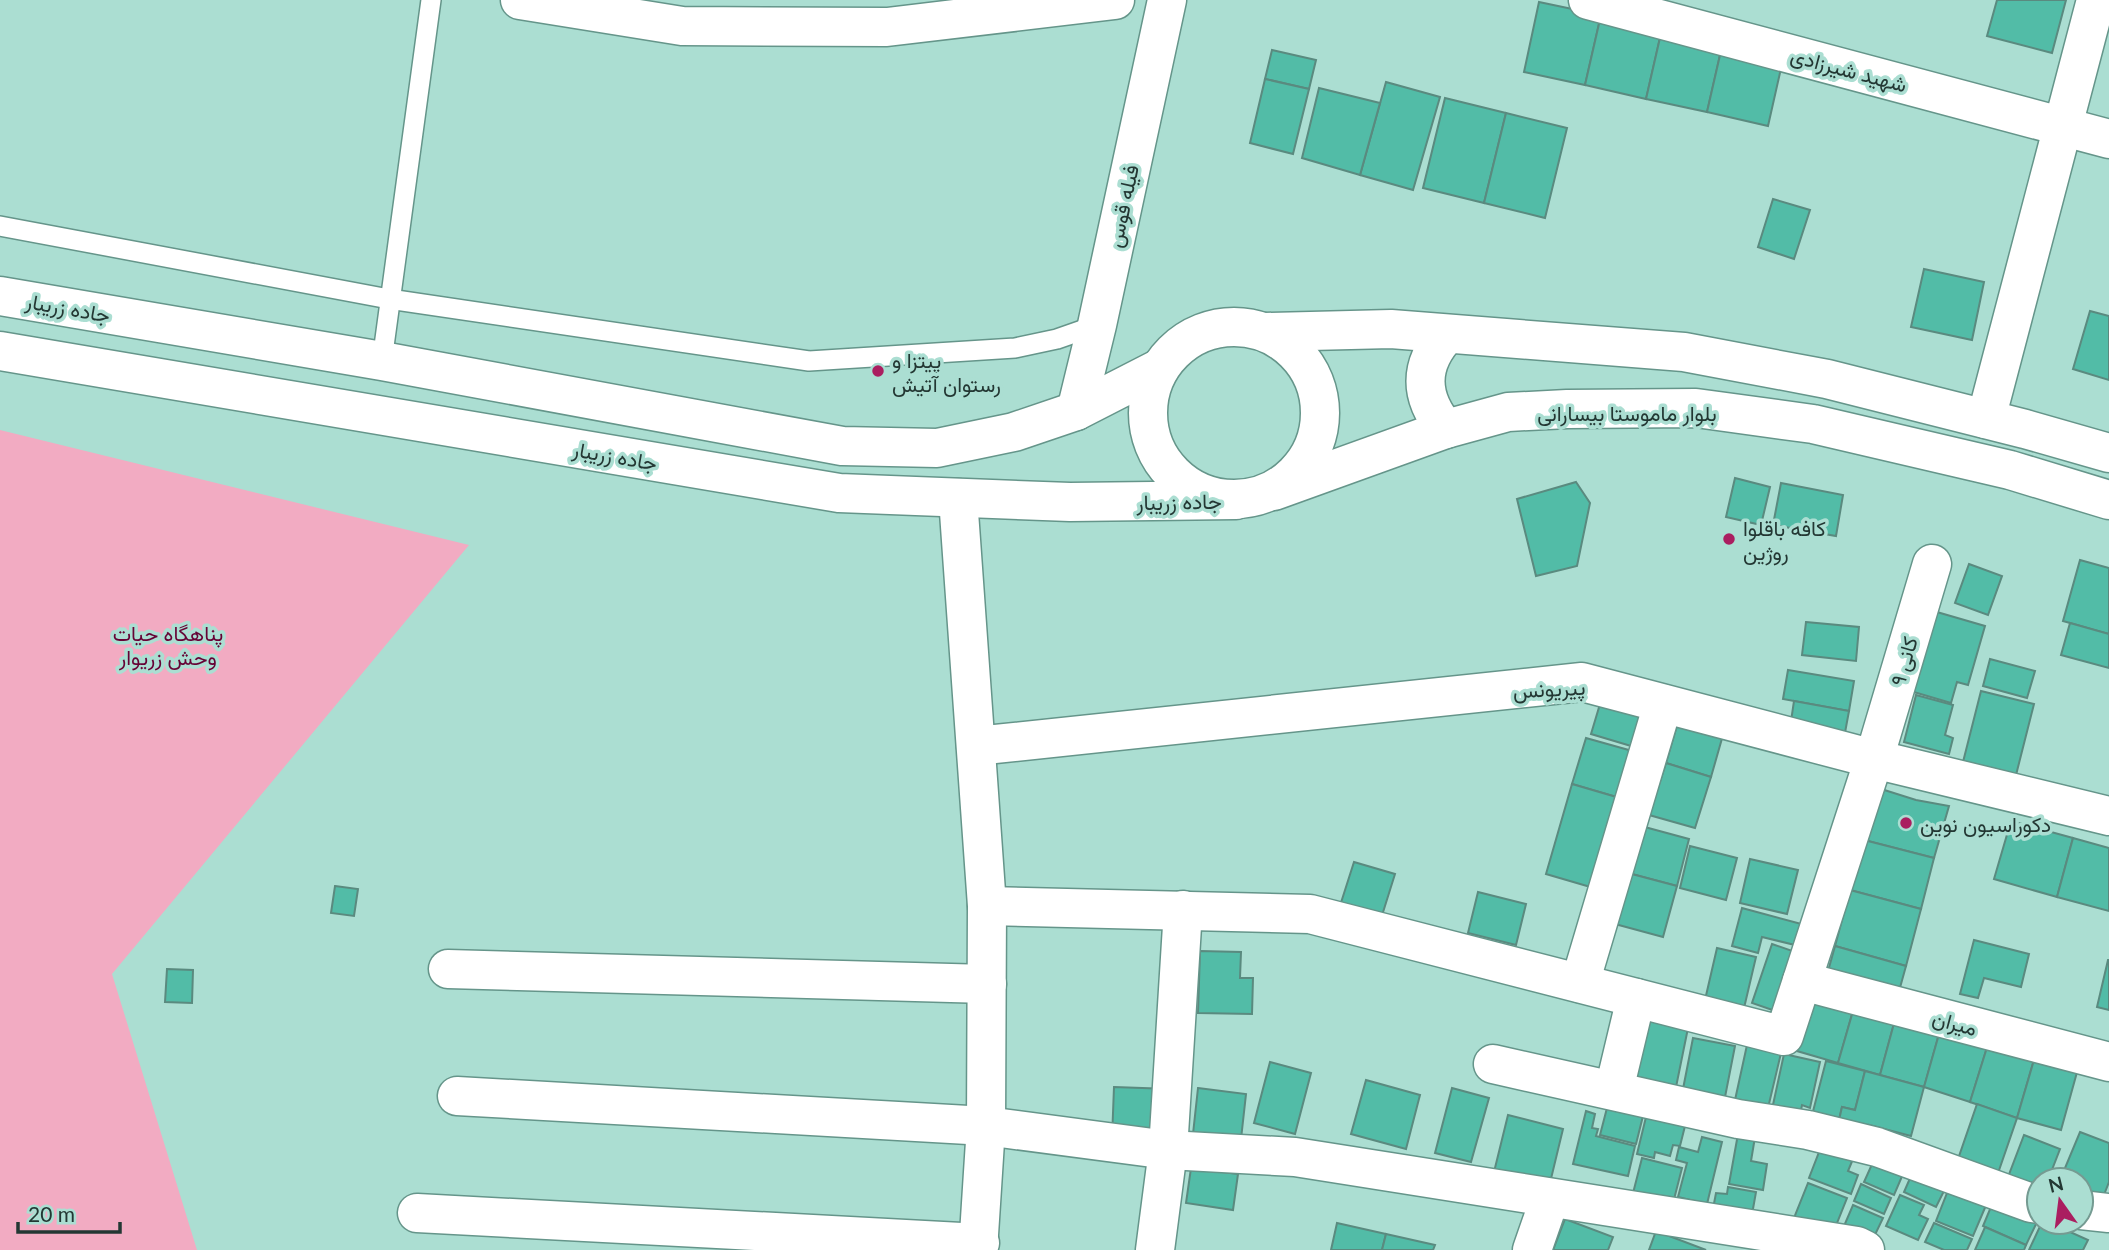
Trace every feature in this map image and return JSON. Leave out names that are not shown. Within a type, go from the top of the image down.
[{"type":"street","points":[[520,0],[682,26],[887,27],[1115,0]]},
{"type":"street","name":"فیله قوس","points":[[1076,411],[1167,0]]},
{"type":"street","name":"شهید شیرزادی","points":[[1588,0],[2109,139]]},
{"type":"street","points":[[1986,419],[2096,0]]},
{"type":"street","name":"جاده زریبار","points":[[0,296],[382,361],[842,446],[937,448],[1014,432],[1076,411],[1160,369]]},
{"type":"street","points":[[1265,332],[1289,346],[1311,371],[1320,400],[1320,431],[1307,460],[1274,491],[1236,500],[1211,497],[1188,487],[1167,469],[1152,443],[1148,399],[1160,369],[1188,340],[1216,329],[1236,327],[1265,332],[1391,329],[1684,352],[1827,379],[2109,453]]},
{"type":"street","points":[[1446,429],[1429,404],[1426,374],[1437,345],[1447,334]]},
{"type":"street","name":"جاده زریبار","points":[[0,351],[839,493],[1070,502],[1236,500]]},
{"type":"street","name":"بلوار ماموستا بیسارانی","points":[[1274,491],[1446,429],[1508,412],[1696,408],[1814,424],[2010,470],[2109,500]]},
{"type":"street","points":[[417,1213],[979,1247],[986,1126],[987,906],[958,498]]},
{"type":"street","name":"کانی ۹","points":[[1636,998],[1784,1036],[1874,759],[1932,564]]},
{"type":"street","name":"پیریونس","points":[[976,746],[1582,682],[1874,759],[2109,816]]},
{"type":"street","points":[[1580,983],[1664,704]]},
{"type":"street","points":[[987,906],[1310,914],[1636,998],[1614,1090]]},
{"type":"street","points":[[1155,1250],[1168,1150],[1183,910]]},
{"type":"street","points":[[448,970],[987,984]]},
{"type":"street","name":"میران","points":[[1802,981],[2109,1062]]},
{"type":"street","points":[[1493,1064],[1877,1147],[2025,1201]]},
{"type":"street","points":[[457,1096],[986,1126],[1168,1150],[1296,1157],[1550,1198],[1744,1240],[1859,1249]]},
{"type":"street","points":[[1532,1250],[1550,1198]]},
{"type":"lane","points":[[382,361],[431,0]]},
{"type":"lane","points":[[0,226],[389,299],[809,361],[1015,348],[1057,339],[1097,325]]},
{"type":"green space","name":"پناهگاه حیات وحش زریوار","points":[[0,430],[469,545],[112,974],[197,1250],[0,1250]]},
{"type":"building","points":[[1997,0],[2066,0],[2052,53],[1987,36]]},
{"type":"building","points":[[1539,2],[1601,15],[1585,85],[1524,72]]},
{"type":"building","points":[[1601,15],[1662,29],[1646,99],[1585,85]]},
{"type":"building","points":[[1662,29],[1723,42],[1707,112],[1646,99]]},
{"type":"building","points":[[1723,42],[1784,55],[1768,126],[1707,112]]},
{"type":"building","points":[[1272,50],[1316,60],[1309,89],[1265,79]]},
{"type":"building","points":[[1265,79],[1309,89],[1293,154],[1250,143]]},
{"type":"building","points":[[1386,82],[1440,97],[1413,190],[1360,175]]},
{"type":"building","points":[[1319,88],[1380,103],[1360,175],[1302,158]]},
{"type":"building","points":[[1445,98],[1506,113],[1484,203],[1423,188]]},
{"type":"building","points":[[1506,113],[1567,128],[1545,218],[1484,203]]},
{"type":"building","points":[[1773,199],[1810,210],[1794,259],[1758,247]]},
{"type":"building","points":[[1924,269],[1984,282],[1972,340],[1911,327]]},
{"type":"building","points":[[2090,311],[2109,316],[2109,380],[2073,369]]},
{"type":"building","points":[[1735,478],[1770,487],[1761,525],[1726,517]]},
{"type":"building","points":[[1576,482],[1590,503],[1577,566],[1536,576],[1517,499]]},
{"type":"building","points":[[1781,483],[1843,495],[1836,536],[1773,525]]},
{"type":"building","points":[[2080,560],[2109,568],[2109,634],[2063,621]]},
{"type":"building","points":[[1969,564],[2002,576],[1988,615],[1955,603]]},
{"type":"building","points":[[1930,610],[1985,626],[1968,685],[1957,682],[1951,703],[1907,690]]},
{"type":"building","points":[[1806,622],[1859,627],[1856,661],[1802,655]]},
{"type":"building","points":[[2070,623],[2109,634],[2109,668],[2061,655]]},
{"type":"building","points":[[1990,659],[2035,671],[2027,698],[1983,686]]},
{"type":"building","points":[[1788,670],[1854,681],[1849,711],[1783,699]]},
{"type":"building","points":[[1981,691],[2034,704],[2016,775],[1963,762]]},
{"type":"building","points":[[1916,695],[1953,705],[1945,735],[1953,738],[1949,754],[1904,742]]},
{"type":"building","points":[[1794,701],[1849,711],[1844,738],[1790,728]]},
{"type":"building","points":[[1600,704],[1651,718],[1641,749],[1591,734]]},
{"type":"building","points":[[1678,722],[1723,735],[1711,777],[1666,763]]},
{"type":"building","points":[[1586,738],[1643,754],[1630,801],[1572,784]]},
{"type":"building","points":[[1666,763],[1711,777],[1695,828],[1649,815]]},
{"type":"building","points":[[1572,784],[1630,801],[1604,891],[1546,874]]},
{"type":"building","name":"دکوراسیون نوین","points":[[1878,788],[1916,800],[1949,806],[1934,858],[1864,840]]},
{"type":"building","points":[[2011,821],[2073,838],[2057,897],[1994,879]]},
{"type":"building","points":[[1641,826],[1689,839],[1677,886],[1628,873]]},
{"type":"building","points":[[2073,838],[2109,848],[2109,911],[2057,897]]},
{"type":"building","points":[[1864,840],[1934,858],[1921,909],[1850,890]]},
{"type":"building","points":[[1690,846],[1737,858],[1726,900],[1680,888]]},
{"type":"building","points":[[1750,859],[1798,870],[1787,914],[1740,903]]},
{"type":"building","points":[[1354,862],[1395,874],[1379,925],[1338,912]]},
{"type":"building","points":[[1628,873],[1677,886],[1663,937],[1615,924]]},
{"type":"building","points":[[335,886],[358,889],[354,916],[331,913]]},
{"type":"building","points":[[1850,890],[1921,909],[1906,966],[1835,946]]},
{"type":"building","points":[[1478,892],[1526,904],[1516,945],[1468,933]]},
{"type":"building","points":[[1742,908],[1805,925],[1799,946],[1762,937],[1758,953],[1732,946]]},
{"type":"building","points":[[1974,940],[2029,954],[2021,987],[1984,978],[1978,998],[1960,994]]},
{"type":"building","points":[[1772,944],[1804,955],[1784,1014],[1752,1003]]},
{"type":"building","points":[[1835,946],[1906,966],[1893,1013],[1822,993]]},
{"type":"building","points":[[1717,948],[1756,957],[1744,1008],[1705,1000]]},
{"type":"building","points":[[1200,951],[1241,952],[1240,978],[1253,978],[1252,1014],[1198,1013]]},
{"type":"building","points":[[2109,960],[2109,1010],[2097,1007]]},
{"type":"building","points":[[167,969],[193,970],[192,1003],[165,1002]]},
{"type":"building","points":[[1807,990],[1855,1004],[1838,1063],[1790,1049]]},
{"type":"building","points":[[1855,1004],[1896,1016],[1880,1075],[1838,1063]]},
{"type":"building","points":[[1896,1016],[1941,1027],[1924,1087],[1880,1075]]},
{"type":"building","points":[[1641,1019],[1688,1028],[1676,1087],[1629,1078]]},
{"type":"building","points":[[1941,1027],[1989,1041],[1970,1102],[1924,1087]]},
{"type":"building","points":[[1693,1038],[1735,1046],[1725,1097],[1683,1089]]},
{"type":"building","points":[[1989,1041],[2036,1053],[2017,1118],[1970,1102]]},
{"type":"building","points":[[1747,1045],[1781,1053],[1768,1108],[1735,1100]]},
{"type":"building","points":[[2036,1053],[2079,1065],[2061,1130],[2017,1118]]},
{"type":"building","points":[[1784,1054],[1820,1062],[1810,1108],[1802,1105],[1799,1120],[1771,1114]]},
{"type":"building","points":[[1826,1061],[1865,1071],[1855,1110],[1842,1107],[1837,1129],[1810,1123]]},
{"type":"building","points":[[1270,1062],[1311,1073],[1295,1134],[1254,1123]]},
{"type":"building","points":[[1865,1071],[1924,1087],[1911,1136],[1869,1125],[1866,1135],[1837,1129],[1842,1107],[1855,1110]]},
{"type":"building","points":[[1366,1080],[1420,1095],[1406,1149],[1351,1134]]},
{"type":"building","points":[[1114,1087],[1170,1089],[1167,1141],[1112,1139]]},
{"type":"building","points":[[1198,1088],[1246,1094],[1240,1148],[1192,1143]]},
{"type":"building","points":[[1452,1088],[1489,1098],[1471,1162],[1435,1153]]},
{"type":"building","points":[[1977,1104],[2017,1118],[1996,1179],[1956,1165]]},
{"type":"building","points":[[1607,1108],[1643,1116],[1636,1144],[1600,1135]]},
{"type":"building","points":[[1586,1111],[1595,1114],[1592,1128],[1598,1129],[1596,1136],[1635,1146],[1628,1176],[1573,1164]]},
{"type":"building","points":[[1508,1115],[1563,1129],[1549,1187],[1494,1172]]},
{"type":"building","points":[[1646,1117],[1685,1126],[1680,1146],[1673,1145],[1670,1156],[1655,1152],[1654,1158],[1637,1154]]},
{"type":"building","points":[[2080,1132],[2109,1143],[2109,1182],[2100,1205],[2095,1203],[2095,1166],[2066,1166]]},
{"type":"building","points":[[1738,1134],[1755,1137],[1751,1161],[1767,1164],[1763,1190],[1729,1184]]},
{"type":"building","points":[[2024,1135],[2060,1149],[2053,1166],[2025,1166],[2025,1193],[2005,1185]]},
{"type":"building","points":[[1702,1137],[1722,1142],[1707,1204],[1678,1197],[1687,1163],[1676,1160],[1679,1147],[1698,1152]]},
{"type":"building","points":[[1821,1147],[1853,1159],[1848,1171],[1858,1175],[1851,1194],[1809,1178]]},
{"type":"building","points":[[1642,1158],[1682,1168],[1671,1211],[1631,1201]]},
{"type":"building","points":[[1873,1162],[1903,1174],[1894,1195],[1864,1182]]},
{"type":"building","points":[[1191,1168],[1238,1174],[1233,1210],[1186,1203]]},
{"type":"building","points":[[1911,1176],[1947,1185],[1936,1207],[1904,1192]]},
{"type":"building","points":[[1808,1183],[1847,1198],[1831,1238],[1792,1223]]},
{"type":"building","points":[[1861,1184],[1891,1198],[1884,1214],[1854,1201]]},
{"type":"building","points":[[1728,1187],[1756,1192],[1751,1220],[1712,1214],[1716,1193],[1727,1194]]},
{"type":"building","points":[[1949,1188],[1987,1203],[1973,1236],[1936,1221]]},
{"type":"building","points":[[1900,1195],[1924,1205],[1919,1215],[1928,1219],[1918,1240],[1886,1226]]},
{"type":"building","points":[[1993,1202],[2025,1217],[2025,1236],[2030,1236],[2026,1245],[1983,1226]]},
{"type":"building","points":[[1853,1205],[1883,1218],[1873,1239],[1844,1226]]},
{"type":"building","points":[[1565,1219],[1613,1237],[1608,1250],[1553,1250]]},
{"type":"building","points":[[1337,1223],[1386,1234],[1382,1250],[1331,1250]]},
{"type":"building","points":[[1934,1223],[1972,1239],[1967,1250],[1944,1250],[1925,1242]]},
{"type":"building","points":[[1985,1227],[2026,1245],[2024,1250],[1975,1250]]},
{"type":"building","points":[[1656,1231],[1706,1250],[1649,1250]]},
{"type":"building","points":[[1386,1234],[1435,1245],[1433,1250],[1382,1250]]},
{"type":"building","points":[[2036,1236],[2079,1236],[2088,1240],[2083,1250],[2029,1250]]},
{"type":"place","name":"پیتزا و رستوان آتیش","points":[[878,371]]},
{"type":"place","name":"کافه باقلوا روژین","points":[[1729,539]]},
{"type":"place","name":"دکوراسیون نوین","points":[[1906,823]]}]
